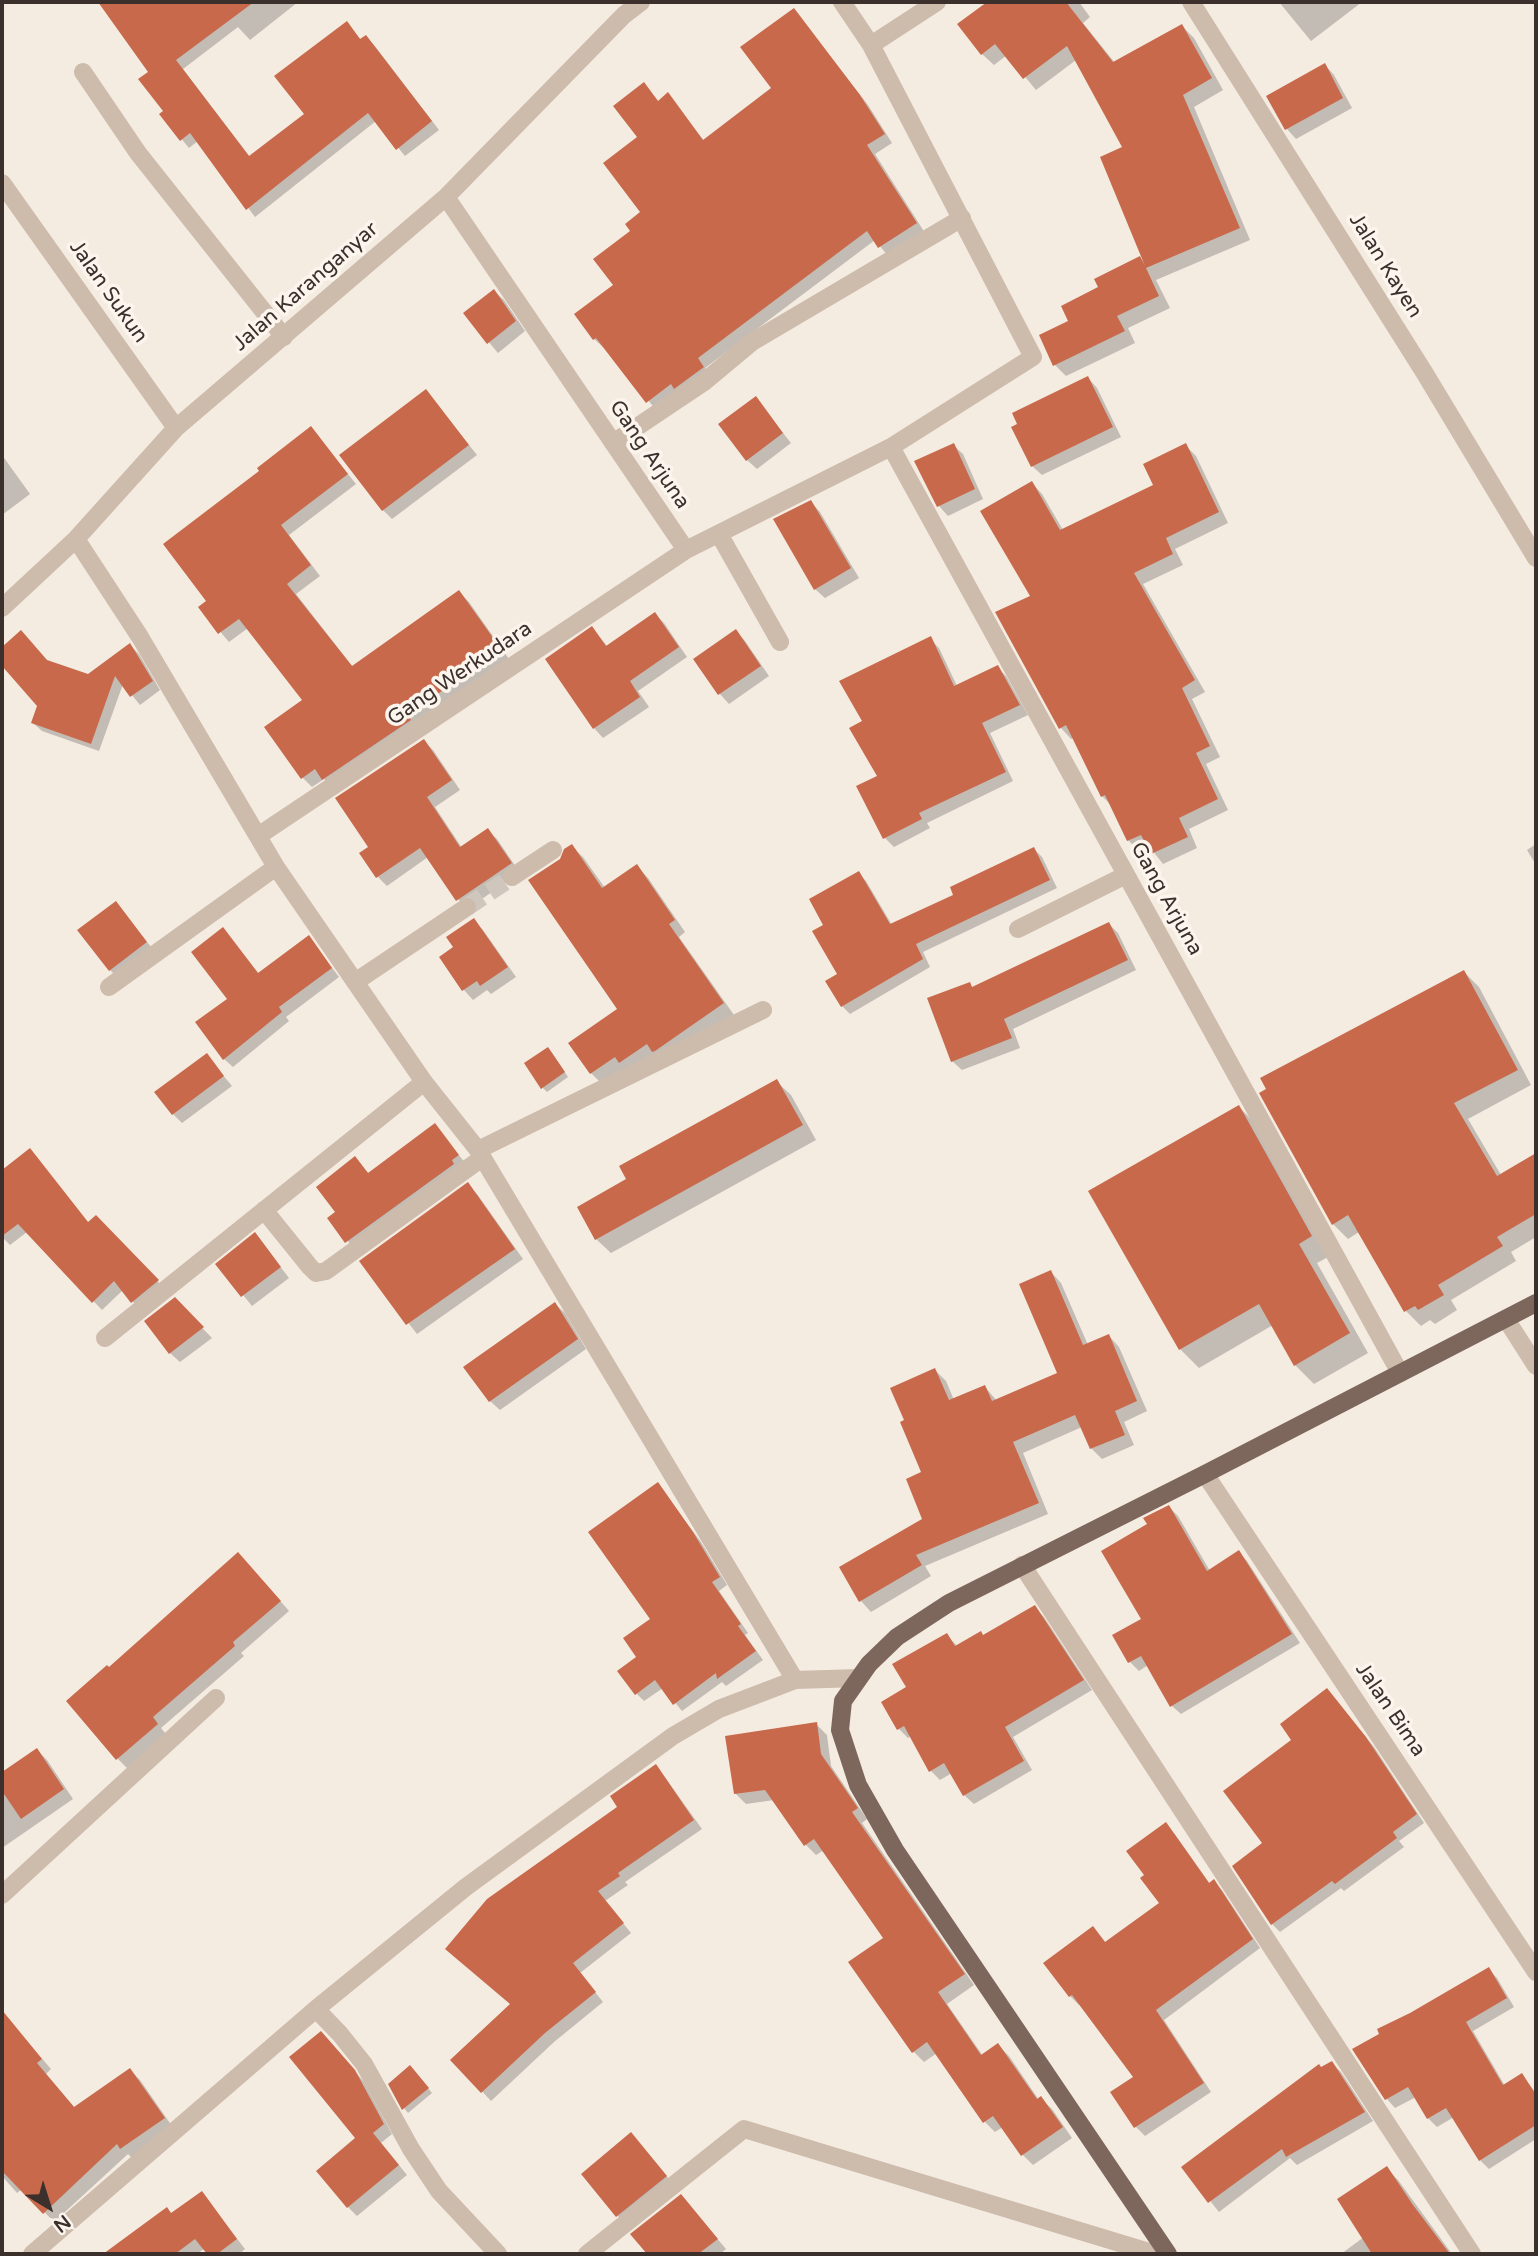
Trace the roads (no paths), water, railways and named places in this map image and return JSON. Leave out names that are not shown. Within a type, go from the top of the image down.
[{"type":"main road","points":[[1168,2254],[895,1850],[858,1785],[840,1730],[843,1701],[869,1664],[897,1637],[949,1603],[1536,1303]]},
{"type":"street","name":"Jalan Karanganyar","points":[[2,608],[76,539],[176,428],[446,197],[620,9],[641,2]]},
{"type":"street","points":[[686,550],[891,447],[1033,357],[871,45],[842,2]]},
{"type":"street","points":[[871,45],[937,2]]},
{"type":"street","name":"Jalan Kayen","points":[[1191,2],[1403,338],[1536,558]]},
{"type":"street","points":[[83,72],[138,153],[284,337]]},
{"type":"street","name":"Jalan Sukun","points":[[2,183],[176,428]]},
{"type":"street","name":"Gang Arjuna","points":[[446,197],[686,550]]},
{"type":"street","points":[[613,443],[704,382],[752,342],[962,218]]},
{"type":"street","name":"Gang Arjuna","points":[[891,447],[1400,1373]]},
{"type":"street","points":[[719,534],[780,642]]},
{"type":"street","points":[[76,539],[140,637],[276,867],[424,1082],[480,1154],[795,1680]]},
{"type":"street","name":"Gang Werkudara","points":[[258,836],[686,550]]},
{"type":"street","points":[[512,877],[553,849]]},
{"type":"street","points":[[109,987],[276,867]]},
{"type":"street","points":[[1018,929],[1126,874]]},
{"type":"street","points":[[355,982],[467,907]]},
{"type":"street","points":[[264,1210],[316,1273],[326,1271],[480,1154],[763,1010]]},
{"type":"street","points":[[105,1338],[424,1082]]},
{"type":"street","points":[[1506,1319],[1536,1366]]},
{"type":"street","name":"Jalan Bima","points":[[1205,1474],[1534,1964]]},
{"type":"street","points":[[1022,1565],[1472,2254]]},
{"type":"street","points":[[32,2254],[316,2009],[466,1887],[673,1736],[719,1709],[795,1680],[859,1678]]},
{"type":"street","points":[[2,1895],[216,1698]]},
{"type":"street","points":[[316,2009],[364,2064],[411,2149],[439,2191],[499,2254]]},
{"type":"street","points":[[587,2254],[744,2129],[1156,2254]]},
{"type":"tunnel","points":[[467,907],[512,877]]}]
